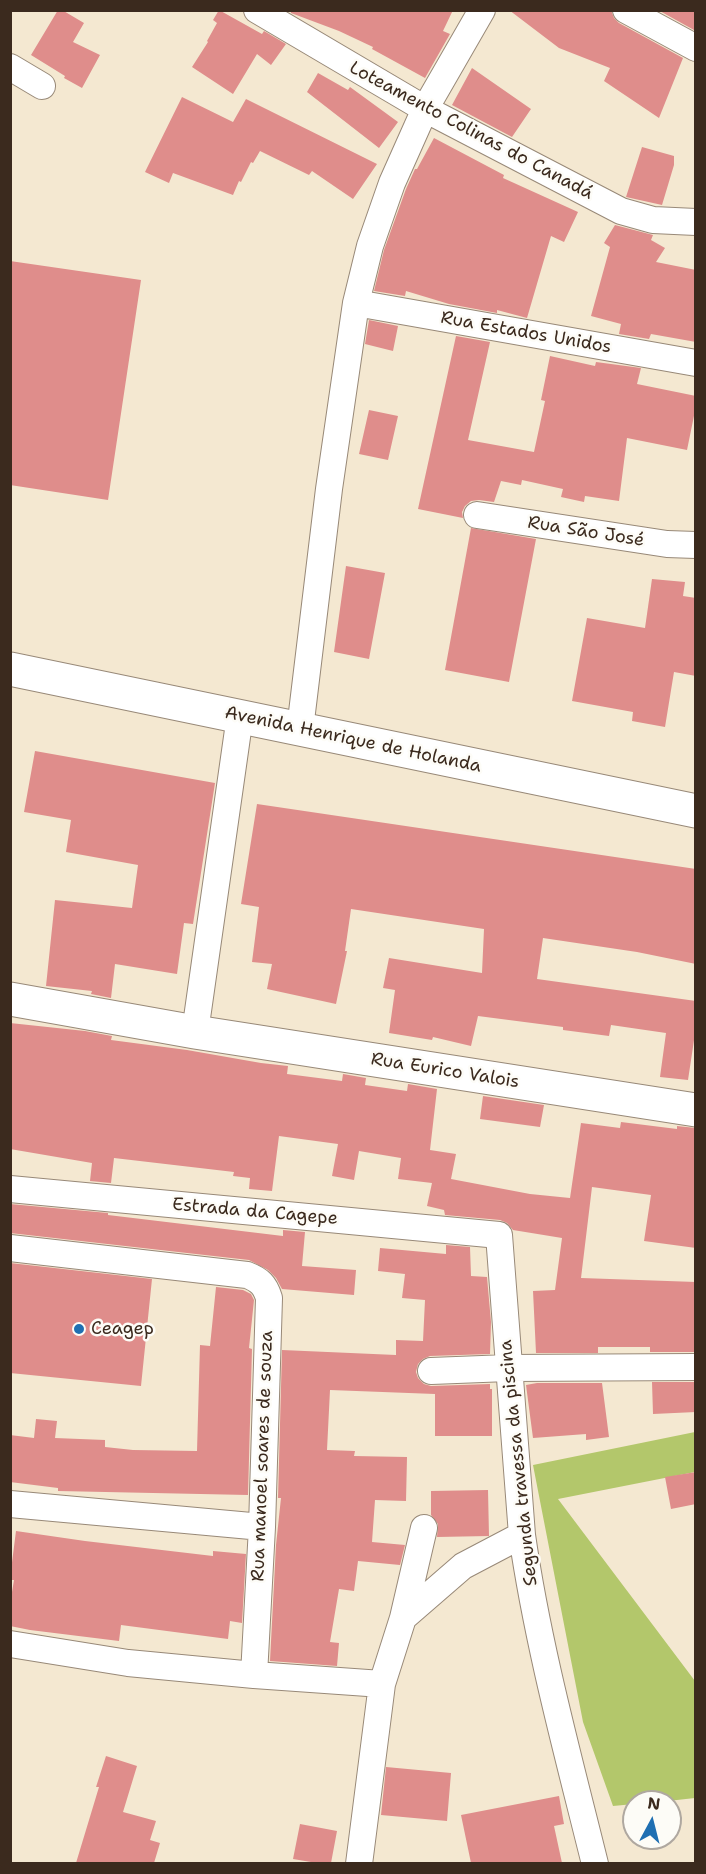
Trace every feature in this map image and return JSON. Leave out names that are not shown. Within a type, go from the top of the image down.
[{"type":"main road","name":"Avenida Henrique de Holanda","points":[[10,669],[696,811]]},
{"type":"main road","name":"Rua Eurico Valois","points":[[10,999],[195,1032],[696,1110]]},
{"type":"street","name":"Loteamento Colinas do Canadá","points":[[257,10],[424,109],[621,211],[653,220],[696,222]]},
{"type":"street","points":[[300,729],[329,489],[356,303],[370,246],[392,183],[424,109],[482,10]]},
{"type":"street","points":[[626,10],[696,48]]},
{"type":"street","points":[[10,67],[42,86]]},
{"type":"street","name":"Rua Estados Unidos","points":[[356,303],[696,363]]},
{"type":"street","name":"Rua São José","points":[[477,515],[667,544],[696,545]]},
{"type":"street","points":[[195,1032],[240,716]]},
{"type":"street","name":"Estrada da Cagepe","points":[[10,1189],[499,1235]]},
{"type":"street","name":"Segunda travessa da piscina","points":[[499,1235],[522,1535],[528,1579],[595,1863]]},
{"type":"street","name":"Rua manoel soares de souza","points":[[10,1248],[221,1271],[247,1275],[266,1286],[269,1298],[262,1527],[254,1675]]},
{"type":"street","points":[[431,1371],[508,1368],[696,1367]]},
{"type":"street","points":[[10,1504],[262,1527]]},
{"type":"street","points":[[359,1863],[382,1684],[403,1618],[424,1528]]},
{"type":"street","points":[[403,1618],[463,1566],[522,1535]]},
{"type":"street","points":[[10,1644],[128,1663],[382,1684]]},
{"type":"green space","points":[[695,1432],[695,1472],[558,1499],[695,1681],[695,1798],[682,1799],[682,1790],[622,1790],[622,1805],[613,1806],[583,1722],[533,1465]]},
{"type":"building","points":[[58,10],[84,23],[73,42],[100,55],[82,88],[31,55]]},
{"type":"building","points":[[219,10],[262,34],[264,31],[286,44],[271,65],[257,54],[233,94],[192,67],[217,23],[213,20]]},
{"type":"building","points":[[291,10],[453,10],[443,31],[450,34],[425,78],[372,49],[373,47],[291,13]]},
{"type":"building","points":[[509,10],[611,10],[619,23],[683,58],[659,118],[604,81],[610,68],[559,48]]},
{"type":"building","points":[[658,10],[696,10],[694,30]]},
{"type":"building","points":[[472,68],[531,109],[512,137],[452,105]]},
{"type":"building","points":[[318,73],[348,90],[350,87],[398,122],[379,148],[307,92]]},
{"type":"building","points":[[182,97],[233,122],[246,99],[377,164],[353,199],[312,171],[309,175],[260,151],[253,163],[251,162],[241,182],[239,181],[233,195],[173,173],[169,183],[145,172]]},
{"type":"building","points":[[434,138],[504,175],[503,178],[578,212],[564,242],[551,236],[527,318],[497,310],[497,313],[449,304],[406,291],[405,296],[374,291],[384,250],[406,189]]},
{"type":"building","points":[[642,147],[674,156],[674,165],[662,205],[626,197]]},
{"type":"building","points":[[615,225],[653,235],[651,240],[665,248],[656,262],[696,270],[696,342],[651,334],[649,339],[619,334],[621,324],[591,316],[610,247],[604,243]]},
{"type":"building","points":[[10,261],[141,280],[108,500],[10,485]]},
{"type":"building","points":[[369,320],[398,326],[393,351],[365,344]]},
{"type":"building","points":[[456,336],[490,342],[468,440],[534,452],[545,401],[541,400],[550,356],[595,366],[596,362],[641,368],[637,384],[696,396],[687,450],[627,438],[619,501],[585,496],[584,502],[561,497],[563,489],[522,480],[521,485],[501,481],[494,502],[471,501],[462,512],[463,518],[418,509]]},
{"type":"building","points":[[369,410],[398,416],[388,460],[359,454]]},
{"type":"building","points":[[471,528],[536,539],[509,682],[445,670]]},
{"type":"building","points":[[346,566],[385,573],[369,659],[334,652]]},
{"type":"building","points":[[652,579],[685,582],[683,596],[696,598],[696,676],[674,672],[665,727],[632,721],[633,712],[572,701],[587,618],[645,628]]},
{"type":"building","points":[[35,751],[215,783],[193,924],[184,923],[177,974],[115,964],[111,998],[91,994],[92,991],[46,986],[55,900],[132,908],[138,865],[66,852],[71,820],[24,812]]},
{"type":"building","points":[[257,804],[696,869],[696,964],[637,952],[543,938],[537,979],[696,1001],[696,1027],[688,1080],[660,1077],[666,1033],[611,1025],[609,1036],[563,1030],[563,1027],[478,1016],[471,1046],[433,1037],[432,1040],[389,1033],[395,990],[383,988],[389,958],[482,973],[484,929],[351,909],[345,951],[347,951],[336,1004],[267,989],[272,964],[252,962],[259,907],[241,904]]},
{"type":"building","points":[[10,1023],[85,1031],[112,1036],[111,1040],[288,1066],[287,1074],[342,1081],[343,1074],[366,1078],[365,1085],[407,1091],[408,1084],[437,1089],[430,1150],[456,1154],[451,1179],[530,1194],[570,1198],[581,1123],[620,1128],[621,1122],[677,1129],[677,1126],[696,1128],[696,1248],[644,1241],[651,1195],[592,1187],[581,1278],[696,1282],[696,1352],[650,1352],[650,1347],[598,1347],[598,1353],[536,1353],[533,1291],[555,1290],[562,1238],[513,1230],[507,1223],[500,1220],[445,1215],[444,1210],[427,1206],[432,1183],[398,1179],[401,1158],[359,1151],[354,1180],[332,1176],[338,1144],[279,1136],[272,1191],[249,1189],[250,1178],[233,1176],[234,1172],[114,1158],[111,1183],[90,1181],[92,1163],[10,1149]]},
{"type":"building","points":[[483,1096],[544,1105],[540,1127],[480,1119]]},
{"type":"building","points":[[10,1204],[108,1213],[108,1215],[283,1236],[283,1230],[305,1232],[302,1266],[356,1270],[354,1295],[282,1289],[268,1270],[249,1260],[10,1233]]},
{"type":"building","points":[[446,1245],[470,1247],[471,1276],[487,1277],[491,1322],[490,1354],[430,1356],[418,1364],[416,1372],[424,1384],[431,1386],[490,1384],[490,1389],[492,1389],[492,1436],[435,1436],[435,1394],[330,1390],[327,1450],[355,1451],[354,1456],[407,1457],[406,1501],[375,1500],[372,1542],[405,1545],[400,1565],[358,1561],[354,1591],[339,1589],[330,1642],[339,1643],[337,1666],[270,1661],[276,1545],[281,1498],[278,1498],[282,1350],[396,1355],[396,1340],[423,1341],[425,1300],[402,1298],[405,1274],[378,1271],[380,1248],[446,1254]]},
{"type":"building","name":"Ceagep","points":[[10,1263],[152,1279],[141,1386],[10,1373]]},
{"type":"building","points":[[216,1287],[243,1290],[251,1294],[254,1300],[249,1348],[252,1349],[248,1495],[58,1491],[58,1488],[10,1482],[10,1435],[34,1438],[36,1419],[57,1421],[55,1438],[105,1440],[105,1447],[133,1450],[197,1451],[200,1345],[210,1346]]},
{"type":"building","points":[[652,1382],[696,1382],[696,1412],[653,1414]]},
{"type":"building","points":[[602,1383],[609,1437],[586,1440],[586,1434],[533,1438],[526,1385]]},
{"type":"building","points":[[696,1472],[696,1504],[671,1509],[665,1477]]},
{"type":"building","points":[[488,1490],[489,1536],[437,1537],[438,1524],[431,1515],[431,1491]]},
{"type":"building","points":[[16,1531],[213,1556],[213,1551],[246,1554],[242,1623],[230,1621],[228,1639],[121,1625],[119,1641],[10,1626],[10,1604],[14,1580],[10,1578]]},
{"type":"building","points":[[106,1756],[137,1766],[123,1812],[156,1821],[150,1840],[160,1843],[154,1863],[76,1863]]},
{"type":"building","points":[[386,1767],[451,1773],[447,1821],[381,1815]]},
{"type":"building","points":[[559,1796],[564,1824],[554,1826],[562,1863],[471,1863],[461,1815]]},
{"type":"building","points":[[300,1824],[337,1831],[331,1863],[293,1859]]},
{"type":"place","name":"Ceagep","points":[[79,1329]]}]
